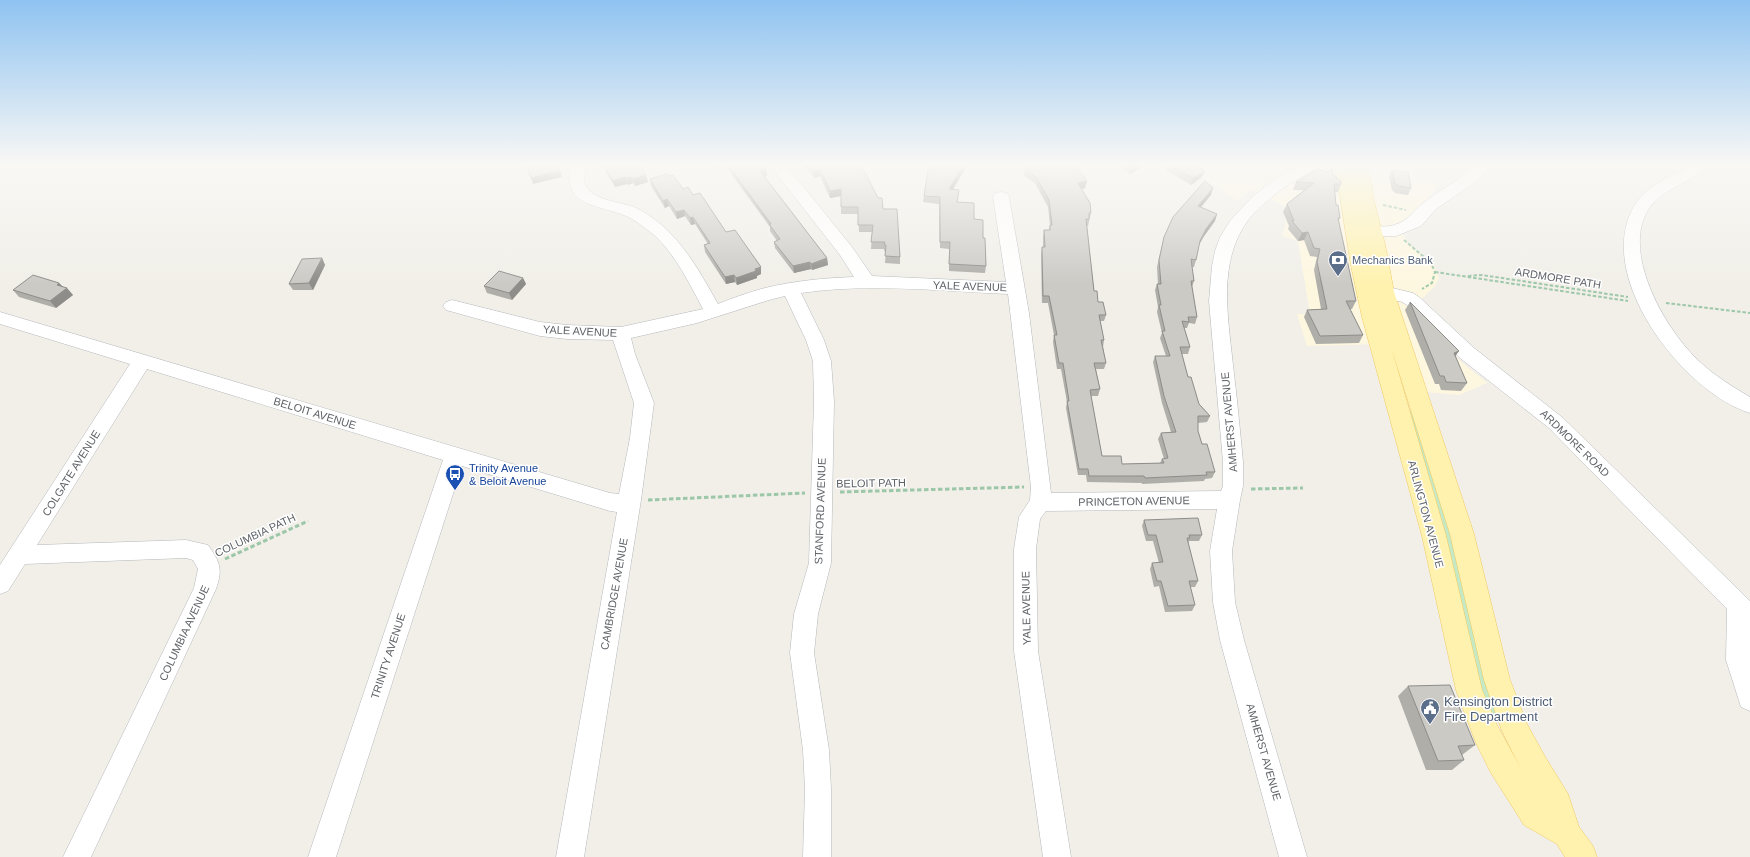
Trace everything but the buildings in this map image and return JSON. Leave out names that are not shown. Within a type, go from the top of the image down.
[{"type":"main road","name":"ARLINGTON AVENUE","points":[[1350,204],[1362,274],[1372,317],[1405,392],[1462,534],[1496,680],[1516,731],[1534,765],[1558,804],[1574,846]]},
{"type":"main road","name":"ARLINGTON AVENUE","points":[[1366,204],[1376,244],[1384,292],[1390,314],[1434,536],[1466,678],[1486,733],[1501,763],[1534,815],[1574,846]]},
{"type":"street","points":[[587,204],[628,211],[648,221],[667,237],[679,252],[713,311]]},
{"type":"street","points":[[809,204],[846,251],[867,282]]},
{"type":"street","points":[[1002,204],[1016,288]]},
{"type":"street","name":"AMHERST AVENUE","points":[[1253,204],[1238,220],[1228,238],[1218,279],[1218,302],[1233,462],[1230,495],[1221,551],[1224,602],[1234,648],[1293,857]]},
{"type":"street","points":[[1372,231],[1396,231],[1415,222],[1433,204]]},
{"type":"street","points":[[1646,204],[1639,212],[1634,224],[1632,242],[1633,261],[1638,281],[1646,301],[1667,337],[1692,366],[1736,398],[1750,406]]},
{"type":"street","name":"YALE AVENUE","points":[[452,306],[540,329],[567,332],[621,334],[680,321],[790,288],[824,284],[867,282],[1016,288],[1040,494],[1030,517],[1025,549],[1026,651],[1057,857]]},
{"type":"street","name":"STANFORD AVENUE","points":[[790,288],[815,340],[822,361],[824,401],[820,563],[806,614],[802,653],[816,750],[818,790],[817,857]]},
{"type":"street","name":"ARDMORE ROAD","points":[[1384,292],[1407,297],[1420,307],[1467,353],[1556,423],[1744,611]]},
{"type":"street","name":"BELOIT AVENUE","points":[[1,320],[610,502],[619,503],[630,500]]},
{"type":"street","name":"CAMBRIDGE AVENUE","points":[[570,857],[630,500],[644,403],[626,354],[621,334]]},
{"type":"street","name":"COLGATE AVENUE","points":[[0,584],[142,361]]},
{"type":"street","name":"TRINITY AVENUE","points":[[322,857],[454,456]]},
{"type":"street","name":"PRINCETON AVENUE","points":[[1040,494],[1230,495]]},
{"type":"street","points":[[19,555],[186,549],[200,552],[210,566]]},
{"type":"street","name":"COLUMBIA AVENUE","points":[[78,857],[205,589],[210,575],[210,566]]},
{"type":"street","points":[[1744,611],[1738,660],[1750,699]]},
{"type":"street","points":[[1486,733],[1516,731]]},
{"type":"path","points":[[1378,204],[1424,212]]},
{"type":"path","points":[[1396,231],[1414,250],[1431,263],[1435,272],[1432,283],[1407,297]]},
{"type":"path","name":"ARDMORE PATH","points":[[1435,272],[1630,301],[1646,301]]},
{"type":"path","name":"ARDMORE PATH","points":[[1468,276],[1482,275],[1646,301],[1750,314]]},
{"type":"path","points":[[1230,495],[1303,488]]},
{"type":"path","name":"BELOIT PATH","points":[[630,500],[822,492],[965,490],[1040,494]]},
{"type":"path","name":"COLUMBIA PATH","points":[[210,566],[308,521]]},
{"type":"shaded area","points":[[1280,204],[1423,204],[1401,231],[1408,244],[1434,264],[1439,278],[1435,286],[1425,296],[1408,307],[1449,352],[1487,383],[1459,395],[1402,390],[1387,344],[1307,346],[1297,314],[1310,314],[1298,241],[1282,236],[1286,223],[1283,213],[1288,208]]},
{"type":"green space","points":[[1412,410],[1427,443],[1499,721],[1497,722],[1493,721],[1476,674],[1445,533],[1432,486],[1408,412]]},
{"type":"place","name":"Mechanics Bank","points":[[1338,277]]},
{"type":"place","name":"Trinity Avenue & Beloit Avenue","points":[[455,491]]},
{"type":"place","name":"Kensington District Fire Department","points":[[1430,725]]}]
